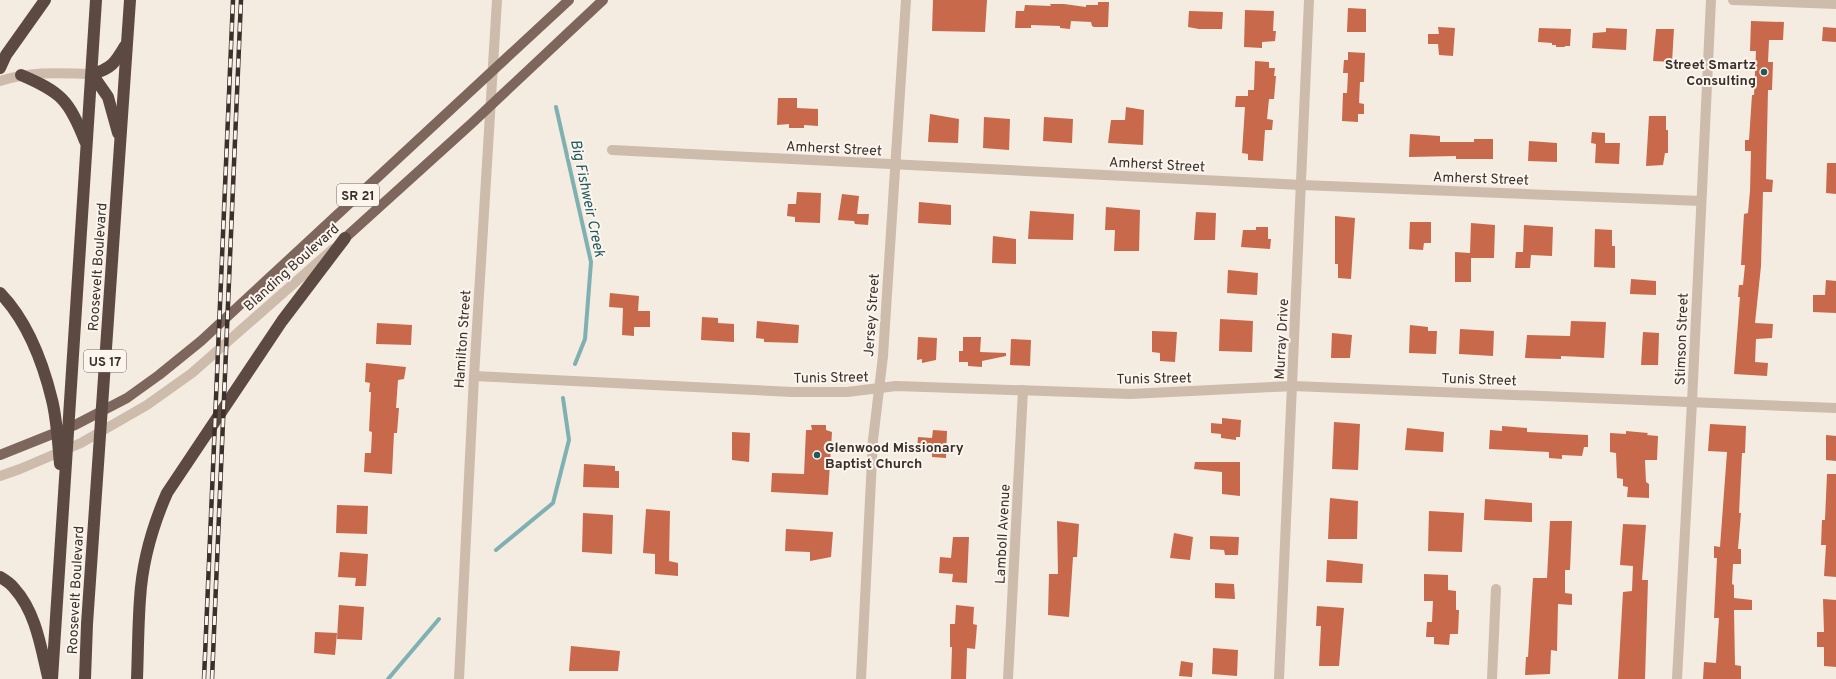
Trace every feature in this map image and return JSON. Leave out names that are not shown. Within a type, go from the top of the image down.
[{"type":"highway","points":[[0,68],[6,55],[45,0]]},
{"type":"highway","name":"Roosevelt Boulevard","points":[[52,679],[96,0]]},
{"type":"highway","name":"Roosevelt Boulevard","points":[[85,679],[87,624],[130,0]]},
{"type":"highway","points":[[121,140],[108,97],[92,74],[105,71],[116,62],[127,43]]},
{"type":"highway","points":[[21,75],[44,84],[64,100],[76,119],[87,145]]},
{"type":"highway","points":[[138,679],[140,598],[148,549],[156,517],[167,493],[282,321],[345,238]]},
{"type":"highway","points":[[0,293],[24,326],[41,365],[52,400],[64,491]]},
{"type":"highway","points":[[0,577],[15,588],[28,610],[38,635],[49,679]]},
{"type":"main road","name":"Blanding Boulevard","points":[[0,455],[22,448],[75,425],[127,398],[159,375],[201,341],[569,0]]},
{"type":"main road","name":"Blanding Boulevard","points":[[345,238],[471,124],[603,0]]},
{"type":"street","name":"Hamilton Street","points":[[459,679],[474,376],[497,0]]},
{"type":"street","name":"Jersey Street","points":[[862,679],[873,440],[880,389],[906,0]]},
{"type":"street","name":"Murray Drive","points":[[1279,679],[1302,186],[1309,0]]},
{"type":"street","name":"Stimson Street","points":[[1677,679],[1711,0]]},
{"type":"street","points":[[1733,0],[1836,4]]},
{"type":"street","points":[[0,82],[21,75],[50,73],[92,74]]},
{"type":"street","name":"Amherst Street","points":[[612,150],[1302,186],[1701,201]]},
{"type":"street","name":"Blanding Boulevard","points":[[0,476],[81,443],[147,406],[192,373],[345,238]]},
{"type":"street","name":"Tunis Street","points":[[474,376],[792,392],[847,392],[896,386],[1164,393],[1293,386],[1836,408]]},
{"type":"street","name":"Lamboll Avenue","points":[[1008,679],[1023,390]]},
{"type":"street","points":[[1492,679],[1496,589]]},
{"type":"building","points":[[933,0],[987,0],[985,32],[932,31]]},
{"type":"building","points":[[1098,2],[1109,2],[1108,27],[1094,27],[1092,26],[1091,22],[1071,21],[1070,29],[1060,28],[1060,26],[1031,25],[1031,28],[1015,28],[1016,11],[1024,11],[1025,5],[1051,6],[1050,4],[1064,4],[1086,7],[1086,5],[1098,5]]},
{"type":"building","points":[[1348,8],[1366,9],[1366,32],[1347,32]]},
{"type":"building","points":[[1245,10],[1274,11],[1273,31],[1276,31],[1275,41],[1262,42],[1262,48],[1244,47]]},
{"type":"building","points":[[1189,11],[1223,12],[1222,29],[1199,29],[1188,27]]},
{"type":"building","points":[[1751,21],[1784,22],[1783,40],[1769,40],[1768,62],[1773,62],[1772,90],[1768,90],[1766,179],[1773,180],[1772,192],[1763,192],[1761,266],[1755,323],[1773,324],[1772,338],[1756,339],[1755,362],[1768,363],[1767,376],[1734,374],[1740,297],[1738,297],[1739,285],[1743,285],[1745,265],[1741,265],[1744,214],[1748,213],[1750,191],[1751,151],[1745,151],[1745,140],[1749,140],[1752,95],[1754,95],[1756,51],[1750,51]]},
{"type":"building","points":[[1438,27],[1455,28],[1453,56],[1439,55],[1438,44],[1428,44],[1428,34],[1439,34]]},
{"type":"building","points":[[1823,27],[1836,28],[1836,42],[1822,41]]},
{"type":"building","points":[[1539,28],[1571,29],[1570,46],[1556,47],[1556,45],[1552,45],[1552,43],[1538,42]]},
{"type":"building","points":[[1606,28],[1627,29],[1626,50],[1592,48],[1593,33],[1606,32]]},
{"type":"building","points":[[1656,29],[1674,29],[1672,62],[1653,61]]},
{"type":"building","points":[[1348,52],[1365,53],[1364,82],[1360,82],[1359,103],[1364,104],[1364,114],[1358,114],[1358,122],[1342,121],[1343,93],[1347,93],[1348,73],[1343,73],[1344,60],[1348,60]]},
{"type":"building","points":[[1255,61],[1269,62],[1269,68],[1275,68],[1274,76],[1276,76],[1274,99],[1269,99],[1267,119],[1273,120],[1272,130],[1265,130],[1263,161],[1248,160],[1248,154],[1242,153],[1245,107],[1235,107],[1236,96],[1248,96],[1248,90],[1254,90]]},
{"type":"building","points":[[778,98],[797,98],[797,108],[818,109],[818,126],[804,125],[804,128],[789,128],[789,124],[777,125]]},
{"type":"building","points":[[1126,107],[1144,110],[1143,145],[1108,143],[1111,120],[1125,120]]},
{"type":"building","points":[[930,114],[959,119],[958,143],[928,142]]},
{"type":"building","points":[[1649,116],[1666,116],[1666,130],[1668,130],[1668,153],[1665,153],[1663,165],[1646,166]]},
{"type":"building","points":[[984,117],[1010,119],[1009,150],[983,148]]},
{"type":"building","points":[[1044,117],[1073,119],[1072,143],[1043,141]]},
{"type":"building","points":[[1592,132],[1605,133],[1605,143],[1620,143],[1619,164],[1595,163],[1596,144],[1591,143]]},
{"type":"building","points":[[1410,134],[1440,136],[1440,142],[1474,142],[1474,139],[1493,139],[1493,159],[1456,159],[1456,156],[1409,157]]},
{"type":"building","points":[[1529,141],[1557,143],[1557,162],[1528,161]]},
{"type":"building","points":[[1827,163],[1836,163],[1836,194],[1826,193]]},
{"type":"building","points":[[797,192],[821,193],[820,223],[795,222],[795,217],[787,216],[788,204],[796,204]]},
{"type":"building","points":[[842,194],[859,196],[857,214],[869,214],[868,225],[855,224],[854,221],[838,220]]},
{"type":"building","points":[[919,202],[951,205],[951,225],[918,223]]},
{"type":"building","points":[[1106,207],[1140,210],[1139,251],[1114,251],[1115,230],[1105,230]]},
{"type":"building","points":[[1030,211],[1074,214],[1073,240],[1028,239]]},
{"type":"building","points":[[1196,212],[1216,213],[1215,240],[1194,240]]},
{"type":"building","points":[[1335,216],[1355,218],[1351,279],[1338,278],[1338,264],[1335,264]]},
{"type":"building","points":[[1410,222],[1431,222],[1431,243],[1424,243],[1423,250],[1409,249]]},
{"type":"building","points":[[1471,223],[1495,225],[1494,258],[1471,258],[1471,282],[1455,282],[1455,252],[1470,253]]},
{"type":"building","points":[[1524,225],[1553,227],[1552,256],[1531,255],[1530,268],[1515,268],[1516,252],[1523,252]]},
{"type":"building","points":[[1256,227],[1268,227],[1268,239],[1271,239],[1270,249],[1241,247],[1243,230],[1256,230]]},
{"type":"building","points":[[1595,229],[1612,230],[1612,246],[1615,246],[1615,268],[1594,267]]},
{"type":"building","points":[[993,236],[1016,239],[1016,264],[992,263]]},
{"type":"building","points":[[1228,270],[1258,273],[1257,295],[1227,293]]},
{"type":"building","points":[[1631,279],[1656,281],[1656,295],[1630,294]]},
{"type":"building","points":[[1826,280],[1836,281],[1836,313],[1813,312],[1813,295],[1825,295]]},
{"type":"building","points":[[610,293],[639,296],[638,311],[650,311],[650,327],[634,327],[634,336],[622,335],[623,308],[609,307]]},
{"type":"building","points":[[702,317],[718,318],[718,323],[734,324],[734,342],[701,340]]},
{"type":"building","points":[[1220,319],[1253,321],[1252,352],[1219,351]]},
{"type":"building","points":[[757,321],[799,325],[798,343],[764,342],[764,339],[756,338]]},
{"type":"building","points":[[1571,321],[1606,322],[1604,358],[1561,356],[1561,359],[1525,358],[1527,335],[1570,336]]},
{"type":"building","points":[[377,323],[412,325],[411,345],[376,344]]},
{"type":"building","points":[[1410,325],[1428,327],[1428,331],[1437,331],[1436,354],[1409,353]]},
{"type":"building","points":[[1460,329],[1494,331],[1493,356],[1459,354]]},
{"type":"building","points":[[1152,331],[1177,332],[1175,362],[1160,361],[1160,353],[1152,352]]},
{"type":"building","points":[[1643,332],[1659,333],[1658,365],[1641,365]]},
{"type":"building","points":[[1332,333],[1352,335],[1350,358],[1331,358]]},
{"type":"building","points":[[918,337],[937,338],[936,360],[922,363],[922,359],[917,360]]},
{"type":"building","points":[[963,337],[981,337],[980,352],[1006,353],[1006,356],[982,361],[982,367],[968,366],[968,362],[959,362],[959,351],[963,351]]},
{"type":"building","points":[[1011,339],[1031,340],[1030,366],[1010,365]]},
{"type":"building","points":[[366,363],[406,367],[404,379],[398,380],[396,408],[399,408],[397,433],[394,433],[392,474],[364,472],[365,453],[371,453],[372,432],[369,431],[371,392],[369,392],[370,383],[365,382]]},
{"type":"building","points":[[1222,418],[1241,420],[1240,437],[1236,437],[1236,440],[1221,438],[1221,434],[1211,433],[1211,423],[1222,424]]},
{"type":"building","points":[[1334,422],[1360,424],[1358,470],[1332,469]]},
{"type":"building","points":[[1710,424],[1746,426],[1745,453],[1742,453],[1739,513],[1741,513],[1738,549],[1741,549],[1741,564],[1733,564],[1732,584],[1734,585],[1734,598],[1752,600],[1752,610],[1734,610],[1735,665],[1741,666],[1741,679],[1703,679],[1704,662],[1716,663],[1719,618],[1714,618],[1717,558],[1714,558],[1714,546],[1720,547],[1727,452],[1708,451]]},
{"type":"building","points":[[811,425],[826,425],[826,430],[832,432],[828,495],[771,492],[772,473],[804,474],[806,430],[812,430]]},
{"type":"building","points":[[1502,426],[1527,428],[1527,432],[1588,435],[1588,447],[1584,447],[1582,456],[1562,455],[1562,459],[1549,458],[1549,452],[1489,449],[1490,430],[1502,431]]},
{"type":"building","points":[[1407,428],[1444,432],[1443,452],[1405,450]]},
{"type":"building","points":[[933,430],[947,431],[946,458],[932,457],[932,450],[917,449],[918,437],[932,438]]},
{"type":"building","points":[[1626,431],[1648,433],[1647,435],[1658,436],[1657,460],[1645,460],[1646,482],[1649,484],[1649,498],[1627,497],[1628,487],[1623,486],[1623,479],[1617,478],[1616,453],[1610,452],[1610,433],[1626,434]]},
{"type":"building","points":[[732,432],[750,433],[749,462],[732,460]]},
{"type":"building","points":[[1826,435],[1836,436],[1836,461],[1826,460]]},
{"type":"building","points":[[1195,462],[1240,462],[1240,496],[1222,494],[1222,472],[1194,469]]},
{"type":"building","points":[[584,464],[615,466],[615,471],[619,471],[619,488],[583,487]]},
{"type":"building","points":[[1827,474],[1836,474],[1836,577],[1824,576],[1826,545],[1821,545],[1822,520],[1825,520]]},
{"type":"building","points":[[1330,498],[1358,501],[1357,539],[1328,539]]},
{"type":"building","points":[[1485,499],[1532,503],[1532,522],[1484,520]]},
{"type":"building","points":[[337,505],[368,506],[367,534],[336,533]]},
{"type":"building","points":[[646,509],[670,511],[669,561],[678,563],[678,576],[655,574],[655,554],[643,553]]},
{"type":"building","points":[[1429,511],[1464,513],[1462,552],[1428,551]]},
{"type":"building","points":[[583,513],[613,515],[612,554],[582,552]]},
{"type":"building","points":[[1057,521],[1079,524],[1077,557],[1073,557],[1069,617],[1048,615],[1049,574],[1058,574]]},
{"type":"building","points":[[1550,521],[1572,521],[1570,570],[1565,570],[1565,593],[1572,594],[1572,605],[1558,604],[1557,651],[1551,650],[1550,674],[1525,675],[1526,657],[1528,657],[1533,578],[1547,578]]},
{"type":"building","points":[[1623,524],[1646,525],[1642,580],[1648,580],[1645,679],[1618,679],[1623,592],[1632,591],[1633,566],[1620,565]]},
{"type":"building","points":[[786,529],[833,532],[831,557],[810,561],[810,552],[785,551]]},
{"type":"building","points":[[1174,533],[1193,537],[1190,560],[1170,558]]},
{"type":"building","points":[[1210,536],[1239,537],[1238,555],[1225,555],[1224,550],[1210,549]]},
{"type":"building","points":[[953,537],[969,537],[967,583],[952,582],[953,574],[939,573],[940,557],[951,558]]},
{"type":"building","points":[[340,552],[368,554],[366,586],[355,586],[356,578],[338,577]]},
{"type":"building","points":[[1327,560],[1363,564],[1362,583],[1326,582]]},
{"type":"building","points":[[1424,574],[1448,575],[1448,590],[1456,591],[1456,610],[1459,610],[1458,634],[1450,634],[1449,645],[1434,644],[1434,637],[1426,637],[1427,622],[1432,622],[1433,601],[1424,601]]},
{"type":"building","points":[[1215,583],[1234,584],[1235,599],[1215,598]]},
{"type":"building","points":[[1823,599],[1836,600],[1836,667],[1824,666],[1824,647],[1817,647],[1817,632],[1824,632]]},
{"type":"building","points":[[339,605],[364,607],[362,640],[337,639]]},
{"type":"building","points":[[956,605],[974,607],[973,624],[977,625],[975,649],[967,648],[966,679],[951,679],[952,647],[950,647],[950,624],[955,624]]},
{"type":"building","points":[[1317,606],[1344,608],[1339,666],[1319,666],[1321,626],[1316,626]]},
{"type":"building","points":[[315,632],[337,633],[335,655],[314,653]]},
{"type":"building","points":[[571,646],[620,651],[618,671],[569,671]]},
{"type":"building","points":[[1213,648],[1238,650],[1237,676],[1212,674]]},
{"type":"building","points":[[1181,661],[1193,663],[1192,677],[1179,676]]},
{"type":"waterway","name":"Big Fishweir Creek","points":[[556,107],[591,262],[585,339],[575,364]]},
{"type":"waterway","name":"Big Fishweir Creek","points":[[496,550],[553,503],[569,440],[563,398]]},
{"type":"waterway","name":"Big Fishweir Creek","points":[[388,679],[439,619]]},
{"type":"railway","points":[[204,679],[233,0]]},
{"type":"railway","points":[[212,679],[241,0]]},
{"type":"place","name":"Street Smartz Consulting","points":[[1764,72]]},
{"type":"place","name":"Glenwood Missionary Baptist Church","points":[[817,455]]}]
